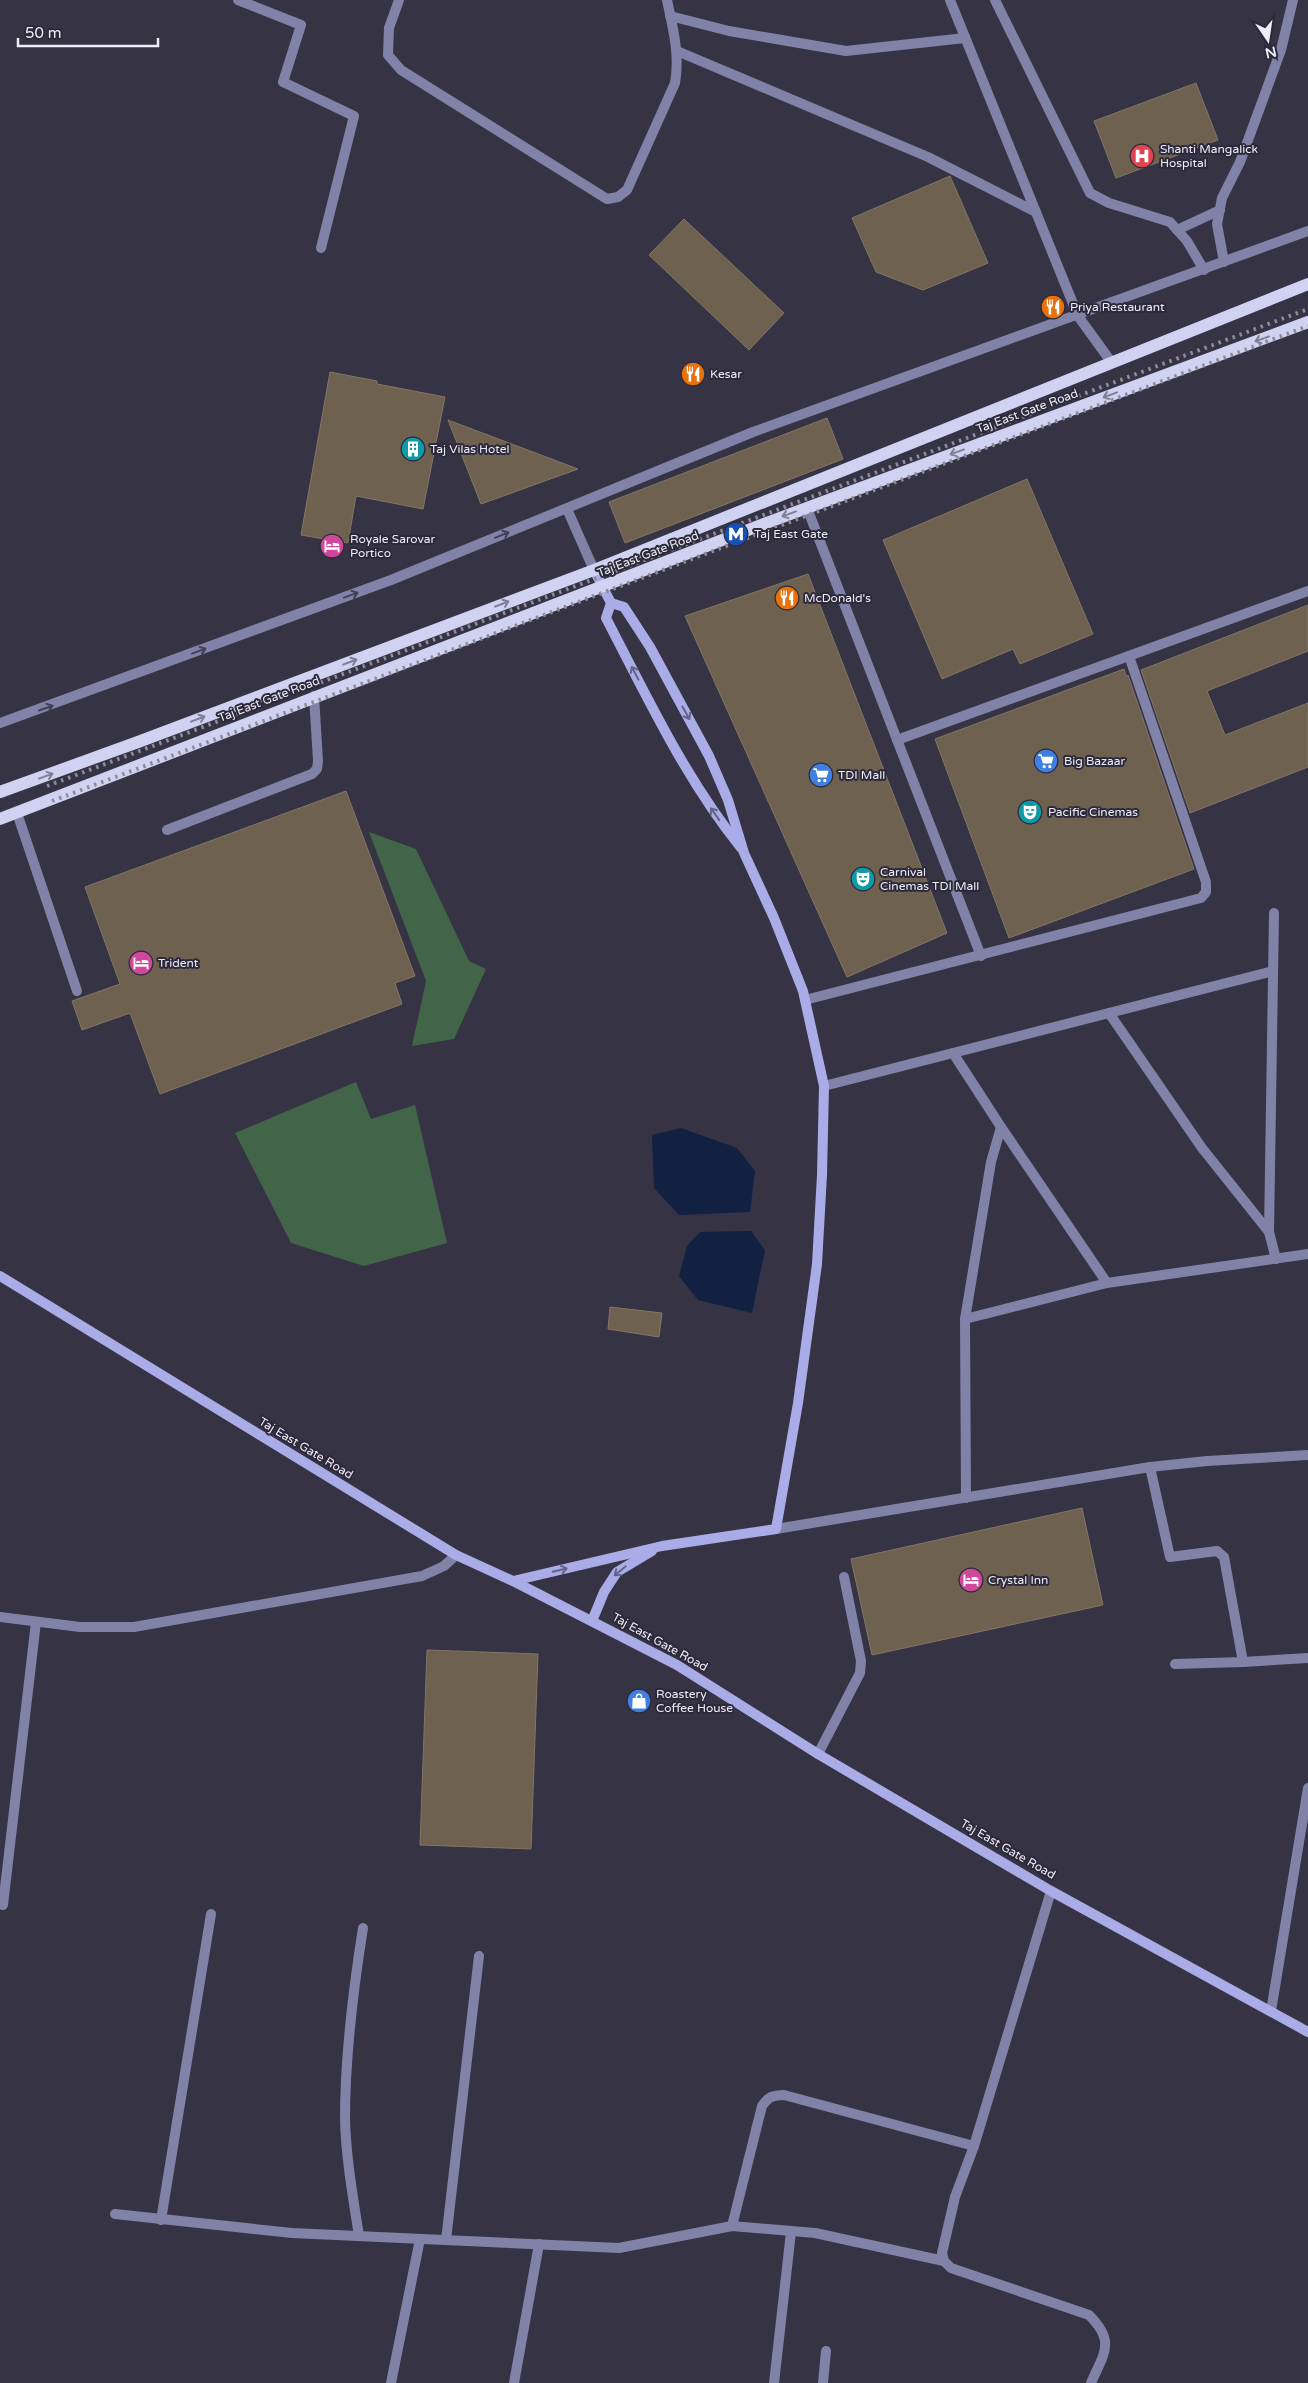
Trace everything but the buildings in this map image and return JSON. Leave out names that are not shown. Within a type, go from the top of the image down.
[{"type":"main road","points":[[0,792],[147,739],[594,570],[1308,284]]},
{"type":"main road","name":"Taj East Gate Road","points":[[0,819],[314,696],[806,508],[1307,325]]},
{"type":"main road","points":[[594,570],[611,603],[606,618],[638,680],[704,799],[744,853]]},
{"type":"main road","points":[[513,1581],[662,1546],[776,1529],[798,1403],[817,1264],[824,1086],[805,1000],[774,918],[744,853],[728,800],[690,720],[645,639],[624,607],[611,603]]},
{"type":"main road","name":"Taj East Gate Road","points":[[0,1276],[456,1555],[513,1581],[677,1665],[818,1754],[1051,1890],[1308,2032]]},
{"type":"main road","points":[[592,1621],[604,1592],[617,1572],[662,1546]]},
{"type":"street","points":[[238,0],[301,26],[283,82],[354,116],[321,248]]},
{"type":"street","points":[[399,0],[389,28],[388,55],[400,70],[607,199],[618,197],[627,190],[675,84],[678,66],[677,51],[666,0]]},
{"type":"street","points":[[950,0],[1078,316],[1112,363]]},
{"type":"street","points":[[995,0],[1090,193],[1109,203],[1170,222],[1204,270]]},
{"type":"street","points":[[1224,262],[1217,224],[1222,198],[1240,162],[1280,50],[1293,0]]},
{"type":"street","points":[[670,16],[729,31],[846,51],[965,38]]},
{"type":"street","points":[[677,51],[928,157],[1036,212]]},
{"type":"street","points":[[1177,230],[1220,210]]},
{"type":"street","points":[[0,723],[391,580],[753,432],[1078,316],[1308,231]]},
{"type":"street","points":[[567,508],[594,570]]},
{"type":"street","points":[[806,508],[980,956]]},
{"type":"street","points":[[897,740],[1308,591]]},
{"type":"street","points":[[805,1000],[1201,898],[1206,892],[1206,882],[1129,656]]},
{"type":"street","points":[[167,830],[312,774],[317,769],[318,760],[314,696]]},
{"type":"street","points":[[17,813],[77,990]]},
{"type":"street","points":[[1274,913],[1268,1232],[1276,1259]]},
{"type":"street","points":[[824,1086],[1273,971]]},
{"type":"street","points":[[1110,1013],[1202,1148],[1268,1232]]},
{"type":"street","points":[[954,1053],[1001,1128],[1107,1283]]},
{"type":"street","points":[[966,1498],[965,1319],[991,1162],[1001,1128]]},
{"type":"street","points":[[965,1319],[1107,1283],[1308,1254]]},
{"type":"street","points":[[776,1529],[1150,1467],[1207,1460],[1308,1455]]},
{"type":"street","points":[[1150,1467],[1170,1557],[1217,1551],[1224,1557],[1243,1662]]},
{"type":"street","points":[[0,1617],[80,1627],[134,1627],[422,1576],[444,1566],[456,1555]]},
{"type":"street","points":[[818,1754],[860,1673],[861,1661],[844,1577]]},
{"type":"street","points":[[3,1905],[36,1622]]},
{"type":"street","points":[[1175,1664],[1308,1658]]},
{"type":"street","points":[[1272,2012],[1308,1788]]},
{"type":"street","points":[[1051,1890],[974,2146],[955,2197],[943,2244],[944,2261],[947,2266],[964,2273],[1090,2315],[1106,2337],[1104,2352],[1091,2383]]},
{"type":"street","points":[[161,2220],[211,1914]]},
{"type":"street","points":[[359,2236],[349,2172],[345,2119],[355,1978],[363,1928]]},
{"type":"street","points":[[446,2240],[479,1956]]},
{"type":"street","points":[[732,2226],[762,2106],[767,2099],[774,2095],[784,2095],[974,2146]]},
{"type":"street","points":[[115,2214],[292,2233],[619,2248],[732,2226],[815,2233],[944,2261]]},
{"type":"street","points":[[774,2383],[791,2232]]},
{"type":"street","points":[[390,2383],[420,2239]]},
{"type":"street","points":[[514,2383],[539,2244]]},
{"type":"street","points":[[823,2383],[826,2352]]},
{"type":"green space","points":[[369,832],[416,849],[469,961],[486,969],[454,1039],[412,1046],[426,981]]},
{"type":"green space","points":[[356,1082],[371,1119],[415,1105],[447,1243],[364,1266],[291,1243],[235,1133]]},
{"type":"water","points":[[681,1128],[737,1148],[755,1171],[750,1212],[679,1215],[654,1188],[652,1135]]},
{"type":"water","points":[[751,1231],[765,1250],[752,1313],[698,1300],[679,1276],[687,1246],[700,1232]]},
{"type":"railway","points":[[47,786],[1308,309]]},
{"type":"railway","points":[[52,801],[1308,326]]},
{"type":"place","name":"Shanti Mangalick Hospital","points":[[1142,156]]},
{"type":"place","name":"Priya Restaurant","points":[[1053,307]]},
{"type":"place","name":"Kesar","points":[[693,374]]},
{"type":"place","name":"Taj Vilas Hotel","points":[[413,449]]},
{"type":"place","name":"Taj East Gate","points":[[736,534]]},
{"type":"place","name":"Royale Sarovar Portico","points":[[332,546]]},
{"type":"place","name":"McDonald's","points":[[787,598]]},
{"type":"place","name":"Big Bazaar","points":[[1046,761]]},
{"type":"place","name":"TDI Mall","points":[[821,775]]},
{"type":"place","name":"Pacific Cinemas","points":[[1030,812]]},
{"type":"place","name":"Carnival Cinemas TDI Mall","points":[[863,879]]},
{"type":"place","name":"Trident","points":[[141,963]]},
{"type":"place","name":"Crystal Inn","points":[[971,1580]]},
{"type":"place","name":"Roastery Coffee House","points":[[639,1701]]}]
